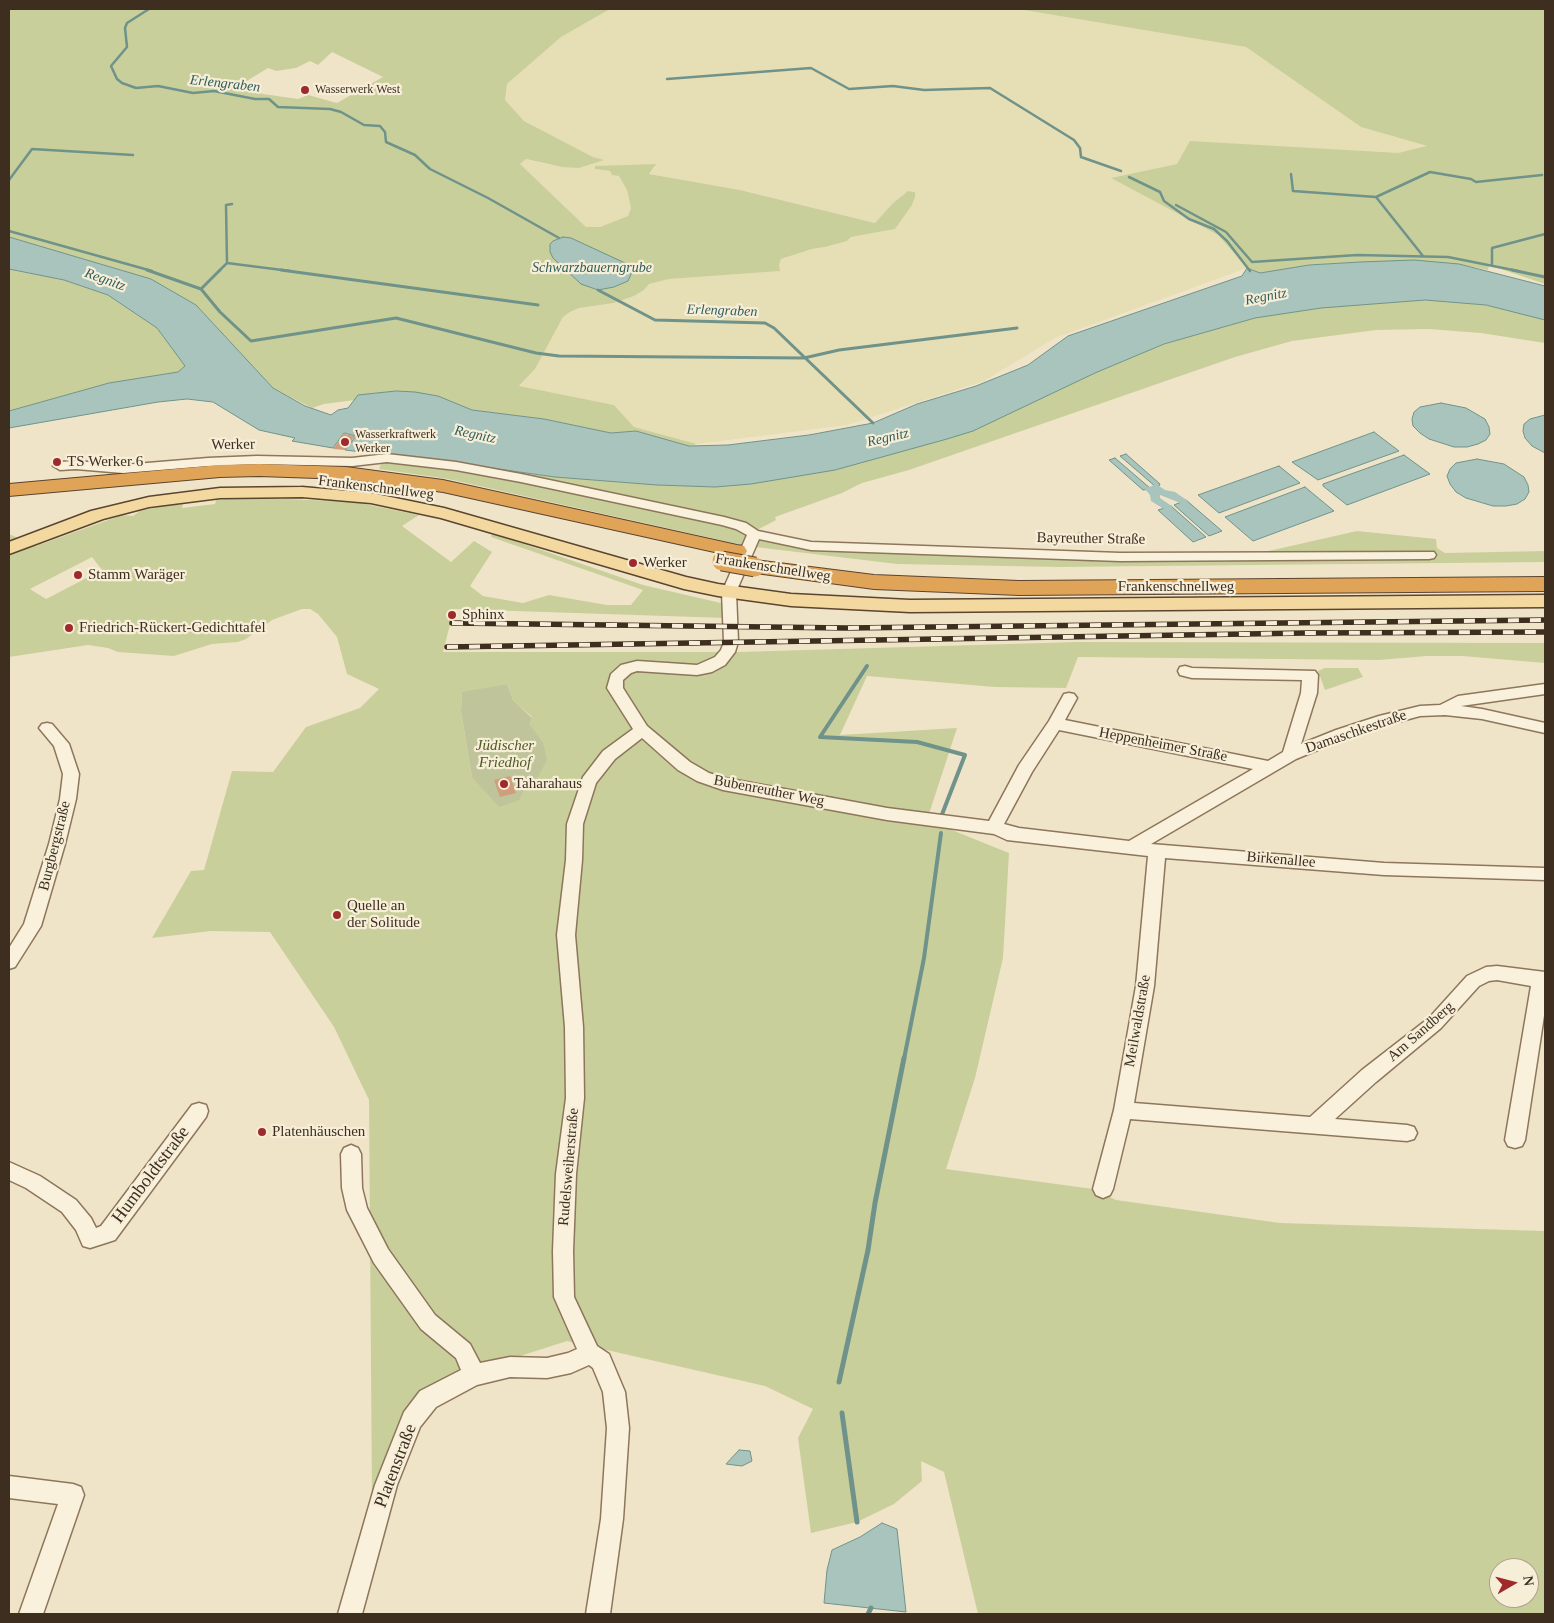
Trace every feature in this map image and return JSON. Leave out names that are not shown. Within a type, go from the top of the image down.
[{"type":"highway","name":"Frankenschnellweg","points":[[9,490],[220,471],[259,470],[346,473],[443,486],[729,556]]},
{"type":"highway","name":"Frankenschnellweg","points":[[9,500],[231,480],[345,482],[434,495],[729,556],[874,582],[1019,588],[1545,584]]},
{"type":"highway","name":"Frankenschnellweg","points":[[758,561],[874,570],[1018,575],[1545,572]]},
{"type":"main road","points":[[9,548],[97,515],[149,502],[220,492],[302,492],[371,498],[444,513],[552,543],[660,577],[729,592],[791,600],[872,606],[1545,601]]},
{"type":"street","name":"Werker","points":[[60,466],[76,465],[123,469],[208,462],[257,460],[352,462],[386,458],[456,466],[521,478],[732,523],[754,534]]},
{"type":"street","name":"Bayreuther Straße","points":[[754,534],[811,546],[1074,556],[1429,555]]},
{"type":"street","points":[[729,592],[754,534]]},
{"type":"street","name":"Bubenreuther Weg","points":[[729,592],[731,642],[728,652],[720,661],[707,668],[697,670],[637,666],[626,668],[616,678],[615,688],[618,695],[642,730],[684,766],[711,780],[914,818]]},
{"type":"street","points":[[1185,671],[1202,674],[1310,675],[1309,693],[1290,755]]},
{"type":"street","points":[[1445,710],[1458,701],[1545,689]]},
{"type":"street","points":[[994,828],[1025,769],[1055,724],[1069,698]]},
{"type":"street","name":"Damaschkestraße","points":[[1131,848],[1290,755],[1341,734],[1384,720],[1420,711],[1445,710],[1482,714],[1545,728]]},
{"type":"street","name":"Heppenheimer Straße","points":[[1055,724],[1271,767]]},
{"type":"street","name":"Burgbergstraße","points":[[9,962],[32,926],[57,844],[68,799],[71,774],[61,744],[47,728]]},
{"type":"street","name":"Rudelsweiherstraße","points":[[598,1614],[612,1518],[618,1428],[614,1392],[601,1361],[590,1353],[564,1297],[563,1252],[566,1174],[575,1098],[574,1027],[566,935],[574,860],[575,824],[589,781],[609,755],[642,730]]},
{"type":"street","name":"Birkenallee","points":[[914,818],[994,828],[1017,834],[1157,851],[1384,869],[1545,874]]},
{"type":"street","name":"Birkenallee","points":[[914,818],[960,834],[980,836],[1017,834]]},
{"type":"street","name":"Meilwaldstraße","points":[[1103,1188],[1123,1110],[1146,986],[1157,851]]},
{"type":"street","name":"Am Sandberg","points":[[1314,1126],[1369,1076],[1434,1023],[1473,981],[1486,974],[1498,973],[1543,979],[1514,1140]]},
{"type":"street","points":[[1123,1110],[1406,1133]]},
{"type":"street","name":"Humboldtstraße","points":[[9,1171],[33,1182],[69,1206],[84,1224],[90,1239],[108,1233],[199,1111]]},
{"type":"street","points":[[351,1154],[352,1188],[357,1210],[381,1256],[428,1322],[462,1351],[474,1375]]},
{"type":"street","name":"Platenstraße","points":[[350,1614],[386,1484],[412,1420],[428,1399],[474,1375],[510,1367],[547,1368],[571,1364],[590,1353]]},
{"type":"street","points":[[9,1487],[73,1494],[31,1614]]},
{"type":"shaded area","points":[[610,9],[1018,9],[1246,47],[1361,127],[1429,147],[1398,153],[1177,164],[1112,178],[1218,235],[1247,268],[1055,338],[984,381],[847,425],[697,444],[634,427],[614,405],[519,387],[535,369],[563,317],[570,312],[579,308],[614,303],[634,296],[644,290],[649,284],[669,279],[779,271],[778,265],[781,259],[847,241],[851,237],[895,229],[912,205],[915,192],[908,191],[893,203],[876,223],[740,190],[649,174],[655,167],[595,169],[610,171],[619,176],[627,190],[631,208],[628,216],[600,227],[586,227],[520,164],[526,159],[545,164],[579,168],[603,160],[593,157],[524,121],[505,100],[507,84],[561,37]]},
{"type":"green space","points":[[9,9],[610,9],[561,37],[507,84],[505,100],[524,121],[593,157],[604,160],[579,168],[562,167],[526,159],[520,164],[586,227],[600,227],[628,216],[631,208],[627,190],[619,176],[612,175],[610,171],[595,169],[595,166],[656,164],[649,174],[740,190],[875,223],[893,203],[908,191],[915,192],[912,205],[895,229],[851,237],[847,241],[781,259],[780,271],[669,279],[649,284],[644,290],[634,296],[614,303],[579,308],[570,312],[563,317],[535,369],[519,386],[614,405],[634,427],[697,444],[689,446],[636,431],[611,433],[544,419],[472,410],[438,396],[396,391],[359,395],[355,400],[324,404],[312,408],[273,388],[196,305],[151,279],[9,237]],"holes":[[[332,52],[383,77],[337,103],[308,95],[298,99],[263,94],[255,91],[245,82],[268,68],[276,71],[296,68],[310,61],[318,65]]]},
{"type":"green space","points":[[1018,9],[1545,9],[1545,284],[1489,265],[1488,270],[1459,264],[1360,262],[1309,265],[1260,273],[1247,268],[1218,235],[1111,178],[1177,164],[1190,141],[1398,153],[1427,146],[1361,127],[1246,47]]},
{"type":"green space","points":[[9,269],[64,280],[108,295],[157,328],[185,366],[178,372],[109,383],[9,411]]},
{"type":"green space","points":[[1425,300],[1486,305],[1545,320],[1545,343],[1481,333],[1428,329],[1376,330],[1292,341],[1235,357],[909,470],[862,483],[842,493],[775,517],[776,520],[757,530],[812,544],[1099,555],[1251,555],[1357,531],[1436,539],[1437,548],[1445,553],[1545,551],[1545,562],[1060,567],[897,564],[747,546],[448,479],[379,469],[385,455],[555,477],[657,485],[715,487],[751,484],[1095,373],[1164,344],[1255,318],[1321,308]]},
{"type":"green space","points":[[244,497],[355,502],[419,515],[402,526],[451,562],[474,541],[492,552],[470,586],[483,596],[523,603],[549,595],[607,605],[631,605],[643,590],[491,537],[492,533],[643,585],[721,603],[726,618],[454,609],[443,652],[739,652],[1077,642],[1545,643],[1545,663],[1462,656],[1427,656],[1379,660],[1078,657],[1066,688],[995,687],[867,676],[840,735],[957,728],[927,820],[1009,853],[1003,958],[975,1078],[946,1169],[1093,1189],[1116,1200],[1280,1223],[1545,1231],[1545,1614],[978,1614],[944,1472],[921,1461],[922,1481],[894,1504],[857,1522],[811,1533],[798,1438],[813,1409],[765,1386],[567,1341],[514,1358],[430,1391],[372,1499],[369,1100],[334,1027],[270,932],[211,931],[152,938],[191,871],[204,870],[232,771],[273,772],[306,727],[360,708],[379,689],[347,674],[337,637],[318,614],[310,609],[302,609],[272,620],[246,639],[238,642],[212,644],[174,656],[118,652],[108,648],[88,645],[9,657],[9,534],[36,546],[122,515],[133,516],[140,511],[163,506],[183,504],[182,508],[215,504],[216,500]],"holes":[[[92,557],[102,570],[46,599],[30,589]],[[507,684],[513,700],[532,717],[528,724],[543,742],[538,777],[526,784],[520,800],[472,777],[461,711],[462,693]]]},
{"type":"green space","points":[[1082,531],[1093,535],[1093,542],[1082,545],[1074,541],[1072,535]]},
{"type":"green space","points":[[1325,668],[1358,668],[1363,677],[1325,690],[1318,671]]},
{"type":"green space","name":"Jüdischer Friedhof","points":[[507,684],[513,700],[532,718],[529,724],[543,742],[547,760],[538,777],[526,784],[520,800],[499,807],[472,777],[461,711],[462,692]]},
{"type":"water","name":"Regnitz","points":[[9,237],[151,279],[196,305],[273,388],[305,406],[331,415],[338,410],[348,408],[358,395],[396,391],[415,392],[438,396],[472,410],[544,419],[611,433],[636,431],[689,446],[728,445],[809,435],[873,423],[917,404],[976,386],[1028,365],[1068,336],[1242,276],[1247,268],[1260,273],[1309,265],[1360,262],[1414,260],[1459,264],[1545,286],[1545,320],[1486,305],[1425,300],[1321,308],[1255,318],[1164,344],[1095,373],[973,431],[947,439],[835,470],[751,484],[715,487],[657,485],[555,477],[345,450],[356,436],[344,433],[333,448],[292,441],[295,438],[259,430],[213,402],[187,399],[158,402],[9,428],[9,411],[109,383],[178,372],[185,366],[157,328],[108,295],[64,280],[9,269]]},
{"type":"water","name":"Schwarzbauerngrube","points":[[563,237],[571,238],[625,263],[632,272],[628,281],[614,287],[598,290],[581,284],[553,258],[550,252],[550,244]]},
{"type":"water","points":[[1441,403],[1466,408],[1485,419],[1490,434],[1486,440],[1467,447],[1454,447],[1429,439],[1420,433],[1413,426],[1414,412],[1420,407]]},
{"type":"water","points":[[1545,415],[1545,453],[1532,446],[1525,438],[1523,431],[1524,424],[1530,419]]},
{"type":"water","points":[[1374,432],[1399,451],[1318,480],[1292,462]]},
{"type":"water","points":[[1126,454],[1160,484],[1159,486],[1156,487],[1120,456]]},
{"type":"water","points":[[1404,455],[1430,474],[1347,505],[1323,486],[1323,484]]},
{"type":"water","points":[[1115,458],[1151,489],[1143,490],[1109,460]]},
{"type":"water","points":[[1477,459],[1504,464],[1524,477],[1529,492],[1525,499],[1517,504],[1493,506],[1466,498],[1456,492],[1447,476],[1450,469],[1456,463]]},
{"type":"water","points":[[1279,466],[1300,483],[1219,513],[1198,495]]},
{"type":"water","points":[[1305,487],[1334,511],[1253,541],[1225,517]]},
{"type":"water","points":[[1186,500],[1222,531],[1209,536],[1174,505]]},
{"type":"water","points":[[1171,506],[1206,537],[1193,542],[1158,510]]},
{"type":"water","points":[[739,1450],[750,1451],[752,1461],[742,1466],[726,1464]]},
{"type":"water","points":[[882,1523],[897,1529],[906,1612],[824,1603],[827,1570],[832,1550],[860,1537]]},
{"type":"building","name":"Wasserkraftwerk Werker","points":[[344,434],[355,436],[345,450],[333,449]]},
{"type":"building","name":"Taharahaus","points":[[510,776],[516,793],[500,797],[494,780]]},
{"type":"waterway","name":"Erlengraben","points":[[149,9],[127,23],[125,28],[127,47],[111,66],[117,79],[122,83],[136,88],[158,86],[193,93],[214,91],[255,99],[269,99],[278,107],[330,109],[341,112],[364,125],[380,126],[385,132],[386,142],[415,155],[430,169],[488,198],[559,238]]},
{"type":"waterway","points":[[667,79],[811,68],[849,89],[893,86],[924,90],[990,88],[1074,140],[1080,148],[1081,157],[1121,171]]},
{"type":"waterway","points":[[9,180],[32,149],[133,155]]},
{"type":"waterway","points":[[1376,197],[1430,172],[1471,179],[1476,182],[1542,175]]},
{"type":"waterway","points":[[1291,174],[1293,191],[1376,197]]},
{"type":"waterway","points":[[1129,177],[1160,192],[1164,201],[1189,219],[1214,229],[1227,241],[1250,271]]},
{"type":"waterway","points":[[1376,197],[1423,256]]},
{"type":"waterway","points":[[227,263],[226,205],[232,204]]},
{"type":"waterway","points":[[1176,205],[1226,232],[1252,262],[1357,255],[1448,257],[1518,271]]},
{"type":"waterway","points":[[9,231],[152,271]]},
{"type":"waterway","points":[[1492,265],[1492,248],[1545,234]]},
{"type":"waterway","points":[[201,289],[227,263]]},
{"type":"waterway","points":[[227,263],[290,271]]},
{"type":"waterway","points":[[147,270],[201,289]]},
{"type":"waterway","points":[[281,270],[538,305]]},
{"type":"waterway","points":[[1512,270],[1545,277]]},
{"type":"waterway","points":[[201,289],[220,312],[251,341],[396,318],[536,353],[559,356],[805,358]]},
{"type":"waterway","name":"Erlengraben","points":[[598,290],[655,320],[765,323],[774,328],[805,358]]},
{"type":"waterway","points":[[805,358],[839,350],[1017,328]]},
{"type":"waterway","name":"Erlengraben","points":[[805,358],[873,423]]},
{"type":"waterway","points":[[1156,487],[1162,492],[1171,494],[1183,501]]},
{"type":"waterway","points":[[1150,489],[1155,494],[1155,499],[1168,507]]},
{"type":"waterway","points":[[867,666],[820,737],[917,742],[965,755],[941,817]]},
{"type":"waterway","points":[[904,1059],[924,958],[941,833]]},
{"type":"waterway","points":[[839,1382],[868,1250],[875,1203],[904,1058]]},
{"type":"waterway","points":[[842,1413],[857,1522]]},
{"type":"waterway","points":[[868,1614],[871,1608]]},
{"type":"railway","points":[[452,623],[846,628],[1545,620]]},
{"type":"railway","points":[[447,647],[1306,633],[1545,632]]},
{"type":"place","name":"Wasserwerk West","points":[[305,90]]},
{"type":"place","name":"Wasserkraftwerk Werker","points":[[345,442]]},
{"type":"place","name":"TS Werker 6","points":[[57,462]]},
{"type":"place","name":"Werker","points":[[633,563]]},
{"type":"place","name":"Stamm Waräger","points":[[78,575]]},
{"type":"place","name":"Sphinx","points":[[452,615]]},
{"type":"place","name":"Friedrich-Rückert-Gedichttafel","points":[[69,628]]},
{"type":"place","name":"Taharahaus","points":[[504,784]]},
{"type":"place","name":"Quelle an der Solitude","points":[[337,915]]},
{"type":"place","name":"Platenhäuschen","points":[[262,1132]]}]
